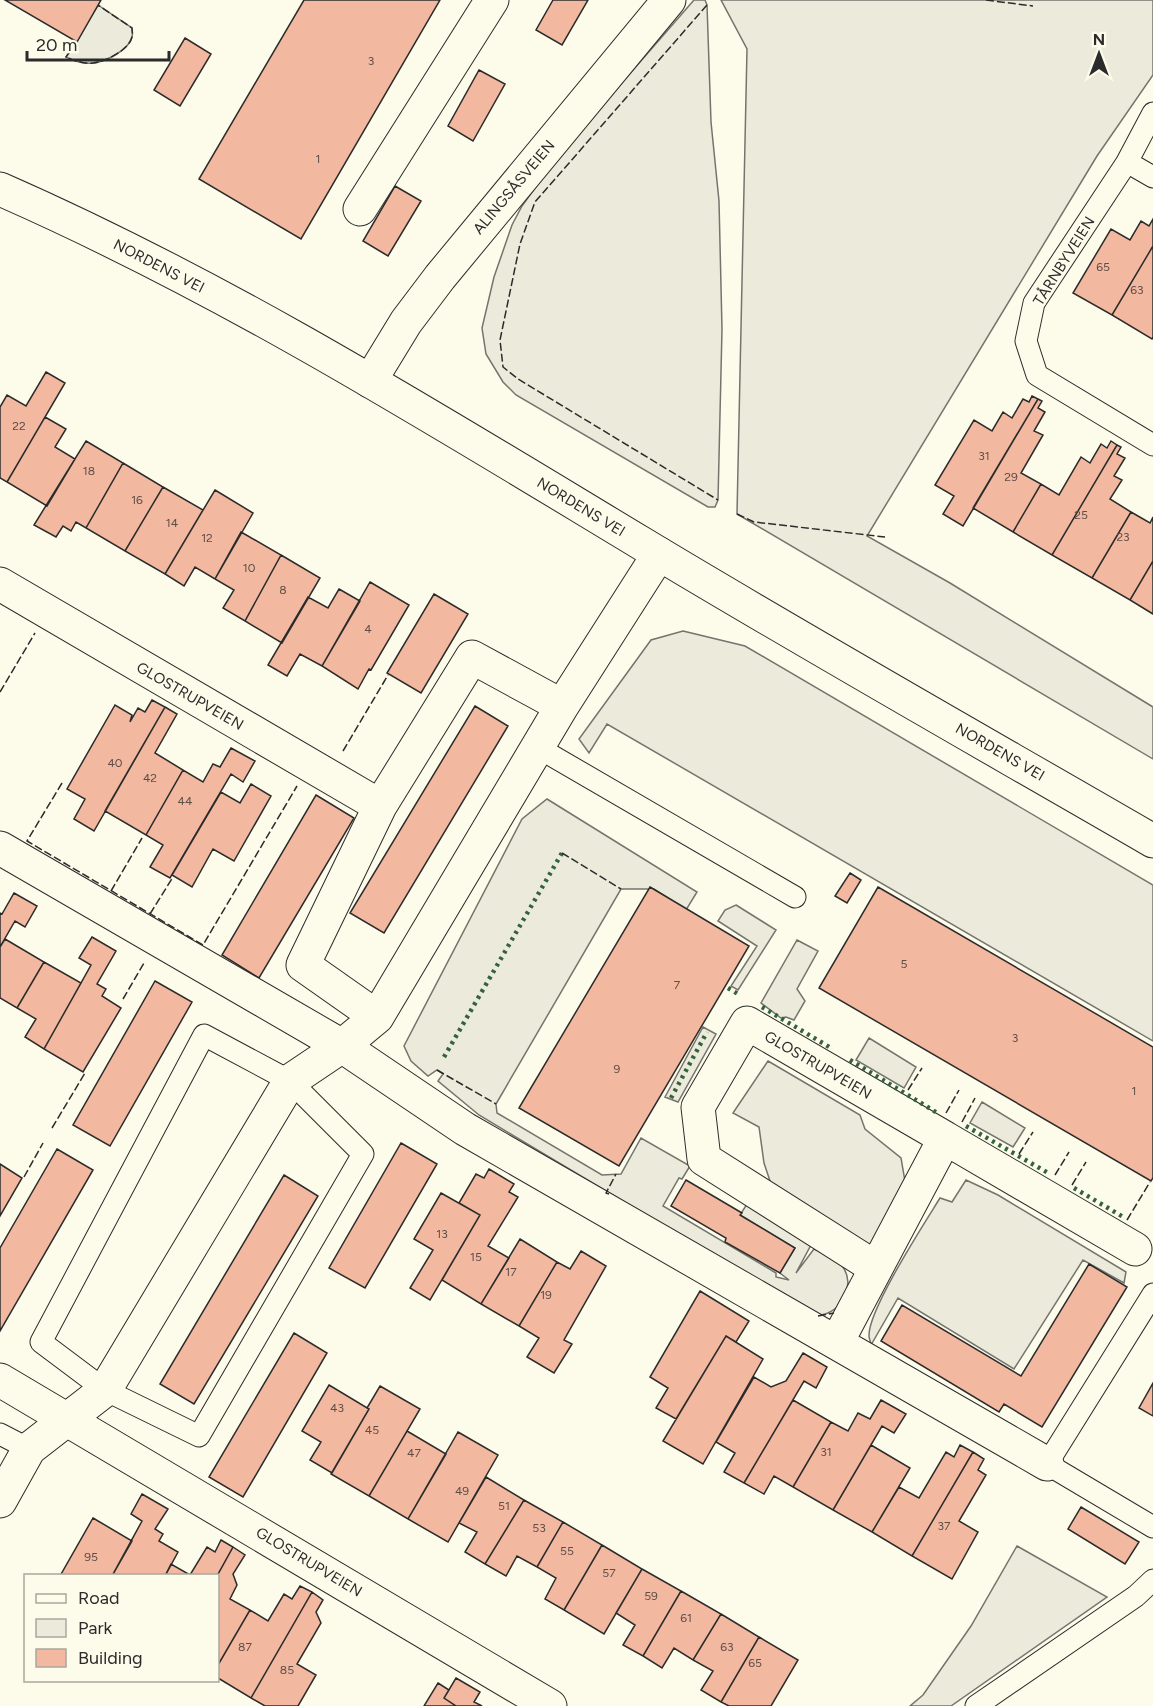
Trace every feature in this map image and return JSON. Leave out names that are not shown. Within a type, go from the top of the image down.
[{"type":"street","points":[[360,208],[492,0]]},
{"type":"street","name":"ALINGSÅSVEIEN","points":[[370,381],[406,322],[440,277],[669,0]]},
{"type":"street","name":"NORDENS VEI","points":[[0,189],[150,260],[370,381],[659,554],[1153,841]]},
{"type":"street","points":[[0,1501],[29,1449],[105,1390],[290,1081],[342,1046],[377,1017],[537,747],[659,554]]},
{"type":"street","name":"GLOSTRUPVEIEN","points":[[0,584],[380,806]]},
{"type":"street","points":[[377,1017],[303,965],[380,806],[472,657],[562,706]]},
{"type":"street","points":[[0,848],[342,1046],[465,1129],[1047,1464]]},
{"type":"street","name":"GLOSTRUPVEIEN","points":[[876,1268],[704,1159],[698,1107],[747,1023],[1135,1249]]},
{"type":"street","points":[[837,1342],[945,1138]]},
{"type":"street","name":"GLOSTRUPVEIEN","points":[[0,1380],[550,1706]]},
{"type":"lane","name":"TÅRNBYVEIEN","points":[[1153,113],[1127,162],[1034,303],[1026,340],[1037,375],[1153,445]]},
{"type":"lane","points":[[1127,162],[1153,177]]},
{"type":"lane","points":[[537,747],[795,897]]},
{"type":"lane","points":[[204,1035],[290,1081],[363,1154],[199,1436],[105,1390],[40,1342],[204,1035]]},
{"type":"lane","points":[[1153,1294],[1047,1464],[1153,1527]]},
{"type":"lane","points":[[0,1434],[29,1449]]},
{"type":"lane","points":[[976,1706],[1136,1596],[1153,1580]]},
{"type":"green space","points":[[694,0],[705,0],[707,5],[711,122],[719,201],[722,329],[718,500],[715,507],[708,507],[516,395],[503,382],[486,354],[482,328],[494,277],[512,225],[522,206],[559,155]]},
{"type":"green space","points":[[721,0],[1153,0],[1153,75],[1097,156],[867,536],[950,583],[1153,707],[1153,759],[737,514],[747,49]]},
{"type":"green space","points":[[98,5],[132,28],[130,42],[110,58],[98,62],[82,63],[66,57]]},
{"type":"green space","points":[[683,631],[745,646],[1153,885],[1153,1041],[607,724],[589,753],[579,739],[651,640]]},
{"type":"green space","points":[[547,799],[697,892],[686,910],[654,889],[621,889],[496,1104],[497,1113],[602,1175],[621,1174],[641,1138],[690,1166],[682,1179],[679,1178],[663,1206],[776,1273],[776,1277],[789,1280],[780,1273],[795,1248],[740,1215],[747,1204],[812,1243],[796,1273],[814,1249],[839,1263],[848,1281],[844,1297],[834,1310],[818,1315],[807,1311],[479,1115],[438,1081],[443,1074],[437,1070],[428,1076],[411,1061],[404,1046],[522,819]]},
{"type":"green space","points":[[736,905],[776,930],[738,990],[731,986],[757,946],[718,921],[725,910]]},
{"type":"green space","points":[[797,940],[818,951],[797,989],[805,1001],[794,1020],[781,1018],[761,1003]]},
{"type":"green space","points":[[703,1027],[716,1034],[678,1102],[665,1097]]},
{"type":"green space","points":[[869,1038],[916,1067],[904,1088],[856,1060]]},
{"type":"green space","points":[[768,1061],[860,1115],[865,1129],[901,1158],[906,1187],[873,1246],[861,1242],[774,1193],[764,1163],[759,1127],[733,1113]]},
{"type":"green space","points":[[982,1102],[1025,1128],[1013,1147],[970,1123]]},
{"type":"green space","points":[[966,1180],[998,1195],[1126,1272],[1124,1283],[1083,1260],[1014,1369],[898,1298],[871,1345],[869,1336],[871,1324],[877,1307],[898,1267],[940,1198],[952,1202]]},
{"type":"green space","points":[[1017,1546],[1107,1597],[951,1706],[910,1706],[923,1695],[971,1626]]},
{"type":"building","points":[[5,0],[101,0],[77,42]]},
{"type":"building","points":[[304,0],[440,0],[301,239],[199,179]]},
{"type":"building","points":[[553,0],[588,0],[562,45],[536,30]]},
{"type":"building","points":[[185,38],[211,54],[180,106],[154,90]]},
{"type":"building","points":[[479,70],[505,84],[473,141],[448,126]]},
{"type":"building","points":[[395,186],[421,201],[388,256],[363,241]]},
{"type":"building","points":[[1153,219],[1153,246],[1112,315],[1073,293],[1111,229],[1130,240],[1141,221],[1149,226]]},
{"type":"building","points":[[1153,246],[1153,337],[1152,339],[1112,315]]},
{"type":"building","points":[[46,372],[65,383],[7,482],[0,478],[0,407],[7,395],[26,406]]},
{"type":"building","points":[[1032,396],[1038,399],[963,526],[943,514],[954,496],[935,485],[974,420],[992,431],[1003,412],[1012,418],[1023,399],[1029,402]]},
{"type":"building","points":[[1038,399],[1042,401],[1038,408],[1045,412],[1034,431],[1043,435],[1021,473],[1041,484],[1013,532],[973,508]]},
{"type":"building","points":[[45,417],[66,429],[55,447],[75,459],[47,506],[7,482]]},
{"type":"building","points":[[86,441],[123,463],[86,528],[76,522],[71,531],[63,526],[56,537],[34,525]]},
{"type":"building","points":[[1111,441],[1117,445],[1052,555],[1013,532],[1041,484],[1059,495],[1081,457],[1090,463],[1101,444],[1107,448]]},
{"type":"building","points":[[1117,445],[1121,447],[1117,454],[1125,458],[1114,476],[1122,480],[1110,499],[1131,512],[1092,578],[1052,555]]},
{"type":"building","points":[[123,463],[163,487],[125,551],[86,528]]},
{"type":"building","points":[[163,487],[203,510],[165,574],[125,551]]},
{"type":"building","points":[[215,490],[253,513],[215,579],[195,567],[184,586],[165,574]]},
{"type":"building","points":[[1131,512],[1150,523],[1153,517],[1153,561],[1130,600],[1092,578]]},
{"type":"building","points":[[241,532],[281,555],[245,621],[223,608],[234,590],[215,579]]},
{"type":"building","points":[[281,555],[320,578],[282,643],[245,621]]},
{"type":"building","points":[[1153,561],[1153,614],[1130,600]]},
{"type":"building","points":[[370,582],[409,605],[358,689],[322,666]]},
{"type":"building","points":[[339,589],[360,601],[322,666],[300,654],[287,676],[268,665],[308,597],[328,608]]},
{"type":"building","points":[[434,594],[468,614],[421,693],[387,673]]},
{"type":"building","points":[[152,700],[165,707],[94,831],[74,819],[85,799],[67,789],[115,705],[132,715],[130,722],[138,708],[145,712]]},
{"type":"building","points":[[475,706],[508,726],[384,933],[350,913]]},
{"type":"building","points":[[165,707],[177,714],[155,753],[183,770],[146,835],[105,811]]},
{"type":"building","points":[[231,748],[255,761],[243,782],[231,774],[170,878],[150,867],[163,845],[146,835],[183,770],[203,782],[213,764],[220,767]]},
{"type":"building","points":[[251,784],[271,796],[234,861],[213,849],[192,887],[172,875],[221,792],[240,803]]},
{"type":"building","points":[[316,795],[354,818],[259,978],[222,955]]},
{"type":"building","points":[[850,873],[861,880],[847,903],[835,896]]},
{"type":"building","points":[[650,887],[749,946],[619,1166],[519,1108]]},
{"type":"building","points":[[878,887],[1153,1047],[1153,1178],[1151,1181],[819,988]]},
{"type":"building","points":[[14,893],[37,906],[25,927],[15,921],[0,947],[0,913],[2,914]]},
{"type":"building","points":[[92,937],[116,951],[97,984],[106,989],[102,996],[121,1008],[83,1072],[44,1049],[91,965],[79,958]]},
{"type":"building","points":[[5,939],[44,962],[17,1008],[0,998],[0,947]]},
{"type":"building","points":[[44,962],[81,983],[44,1049],[25,1037],[36,1019],[17,1008]]},
{"type":"building","points":[[155,981],[192,1002],[110,1146],[73,1125]]},
{"type":"building","points":[[401,1143],[437,1164],[365,1288],[329,1268]]},
{"type":"building","points":[[57,1149],[93,1170],[0,1331],[0,1248]]},
{"type":"building","points":[[0,1164],[22,1178],[0,1216]]},
{"type":"building","points":[[489,1169],[514,1184],[509,1192],[518,1197],[488,1246],[509,1258],[481,1304],[442,1280],[480,1215],[459,1203],[476,1174],[484,1178]]},
{"type":"building","points":[[284,1175],[318,1196],[194,1404],[160,1384]]},
{"type":"building","points":[[686,1180],[795,1248],[780,1273],[725,1242],[726,1238],[671,1206]]},
{"type":"building","points":[[441,1193],[480,1215],[430,1300],[410,1288],[433,1250],[414,1239]]},
{"type":"building","points":[[520,1239],[557,1262],[519,1326],[481,1304]]},
{"type":"building","points":[[581,1251],[606,1266],[564,1340],[572,1344],[554,1373],[527,1357],[539,1338],[519,1326],[557,1262],[570,1269]]},
{"type":"building","points":[[1089,1264],[1127,1287],[1042,1427],[1004,1404],[999,1412],[881,1341],[902,1305],[1021,1376]]},
{"type":"building","points":[[700,1291],[749,1321],[736,1342],[726,1336],[676,1419],[656,1408],[668,1388],[650,1377]]},
{"type":"building","points":[[294,1333],[327,1353],[243,1497],[209,1477]]},
{"type":"building","points":[[726,1336],[763,1359],[703,1464],[663,1441]]},
{"type":"building","points":[[803,1353],[827,1367],[816,1388],[804,1381],[744,1483],[724,1472],[735,1453],[716,1442],[754,1377],[771,1387],[786,1381]]},
{"type":"building","points":[[1153,1383],[1153,1416],[1139,1408]]},
{"type":"building","points":[[329,1385],[369,1409],[332,1473],[310,1460],[321,1442],[302,1431]]},
{"type":"building","points":[[380,1386],[420,1409],[369,1496],[331,1474]]},
{"type":"building","points":[[793,1400],[831,1422],[793,1487],[774,1476],[764,1494],[744,1483]]},
{"type":"building","points":[[881,1400],[906,1414],[894,1433],[882,1426],[833,1510],[793,1487],[831,1422],[848,1431],[858,1413],[870,1419]]},
{"type":"building","points":[[407,1431],[446,1454],[408,1519],[369,1496]]},
{"type":"building","points":[[458,1432],[498,1455],[448,1542],[408,1519]]},
{"type":"building","points":[[871,1445],[910,1468],[872,1532],[833,1510]]},
{"type":"building","points":[[960,1445],[973,1452],[912,1556],[872,1532],[899,1487],[919,1498],[946,1452],[954,1457]]},
{"type":"building","points":[[973,1452],[984,1459],[978,1470],[986,1475],[959,1521],[978,1532],[952,1579],[912,1556]]},
{"type":"building","points":[[486,1477],[524,1500],[485,1564],[465,1552],[477,1532],[459,1523]]},
{"type":"building","points":[[142,1494],[168,1509],[155,1529],[163,1534],[159,1541],[178,1552],[166,1574],[113,1574],[142,1521],[131,1514]]},
{"type":"building","points":[[524,1500],[563,1522],[537,1567],[517,1556],[506,1576],[485,1564]]},
{"type":"building","points":[[1081,1507],[1139,1542],[1125,1564],[1068,1529]]},
{"type":"building","points":[[93,1518],[132,1541],[113,1574],[61,1574]]},
{"type":"building","points":[[563,1522],[602,1545],[564,1610],[545,1599],[556,1578],[537,1567]]},
{"type":"building","points":[[221,1540],[233,1547],[218,1574],[191,1574],[207,1547],[215,1552]]},
{"type":"building","points":[[602,1545],[642,1569],[604,1634],[564,1610]]},
{"type":"building","points":[[233,1547],[245,1555],[233,1574],[237,1585],[230,1599],[250,1610],[219,1663],[219,1574]]},
{"type":"building","points":[[171,1564],[188,1574],[166,1574]]},
{"type":"building","points":[[642,1569],[681,1591],[643,1656],[623,1645],[635,1625],[616,1613]]},
{"type":"building","points":[[300,1586],[312,1592],[251,1698],[219,1679],[219,1663],[250,1610],[268,1621],[284,1594],[292,1599]]},
{"type":"building","points":[[681,1591],[721,1614],[693,1660],[674,1648],[662,1668],[643,1656]]},
{"type":"building","points":[[312,1592],[323,1600],[316,1612],[321,1623],[297,1664],[316,1675],[298,1706],[265,1706],[251,1698]]},
{"type":"building","points":[[721,1614],[759,1637],[721,1702],[701,1690],[713,1671],[693,1660]]},
{"type":"building","points":[[759,1637],[798,1660],[771,1706],[729,1706],[721,1702]]},
{"type":"building","points":[[456,1678],[480,1692],[474,1702],[482,1706],[456,1706],[444,1698]]},
{"type":"building","points":[[438,1683],[449,1690],[444,1698],[456,1706],[424,1706]]},
{"type":"hedge","points":[[444,1057],[562,853]]},
{"type":"hedge","points":[[728,988],[738,994]]},
{"type":"hedge","points":[[762,1007],[831,1048]]},
{"type":"hedge","points":[[671,1098],[707,1032]]},
{"type":"hedge","points":[[850,1060],[939,1114]]},
{"type":"hedge","points":[[966,1126],[1050,1174]]},
{"type":"hedge","points":[[1074,1188],[1125,1218]]},
{"type":"fence","points":[[986,0],[1033,6]]},
{"type":"fence","points":[[77,42],[66,57],[89,63],[110,58],[122,51],[130,42],[132,28],[98,5]]},
{"type":"fence","points":[[707,5],[535,202],[520,244],[500,340],[503,367],[518,379],[718,500]]},
{"type":"fence","points":[[737,514],[754,522],[885,537]]},
{"type":"fence","points":[[0,692],[35,633]]},
{"type":"fence","points":[[343,751],[388,675]]},
{"type":"fence","points":[[62,783],[27,841],[203,945],[297,786]]},
{"type":"fence","points":[[111,891],[142,838]]},
{"type":"fence","points":[[562,853],[621,889]]},
{"type":"fence","points":[[150,914],[173,877]]},
{"type":"fence","points":[[123,999],[144,963]]},
{"type":"fence","points":[[908,1090],[922,1068]]},
{"type":"fence","points":[[437,1070],[496,1104]]},
{"type":"fence","points":[[52,1128],[85,1073]]},
{"type":"fence","points":[[946,1113],[959,1090]]},
{"type":"fence","points":[[962,1122],[975,1098]]},
{"type":"fence","points":[[1019,1154],[1033,1132]]},
{"type":"fence","points":[[24,1177],[43,1143]]},
{"type":"fence","points":[[1055,1175],[1069,1152]]},
{"type":"fence","points":[[1072,1185],[1086,1162]]},
{"type":"fence","points":[[609,1194],[606,1193],[616,1174]]},
{"type":"fence","points":[[1127,1220],[1150,1182]]},
{"type":"fence","points":[[818,1316],[834,1313]]}]
